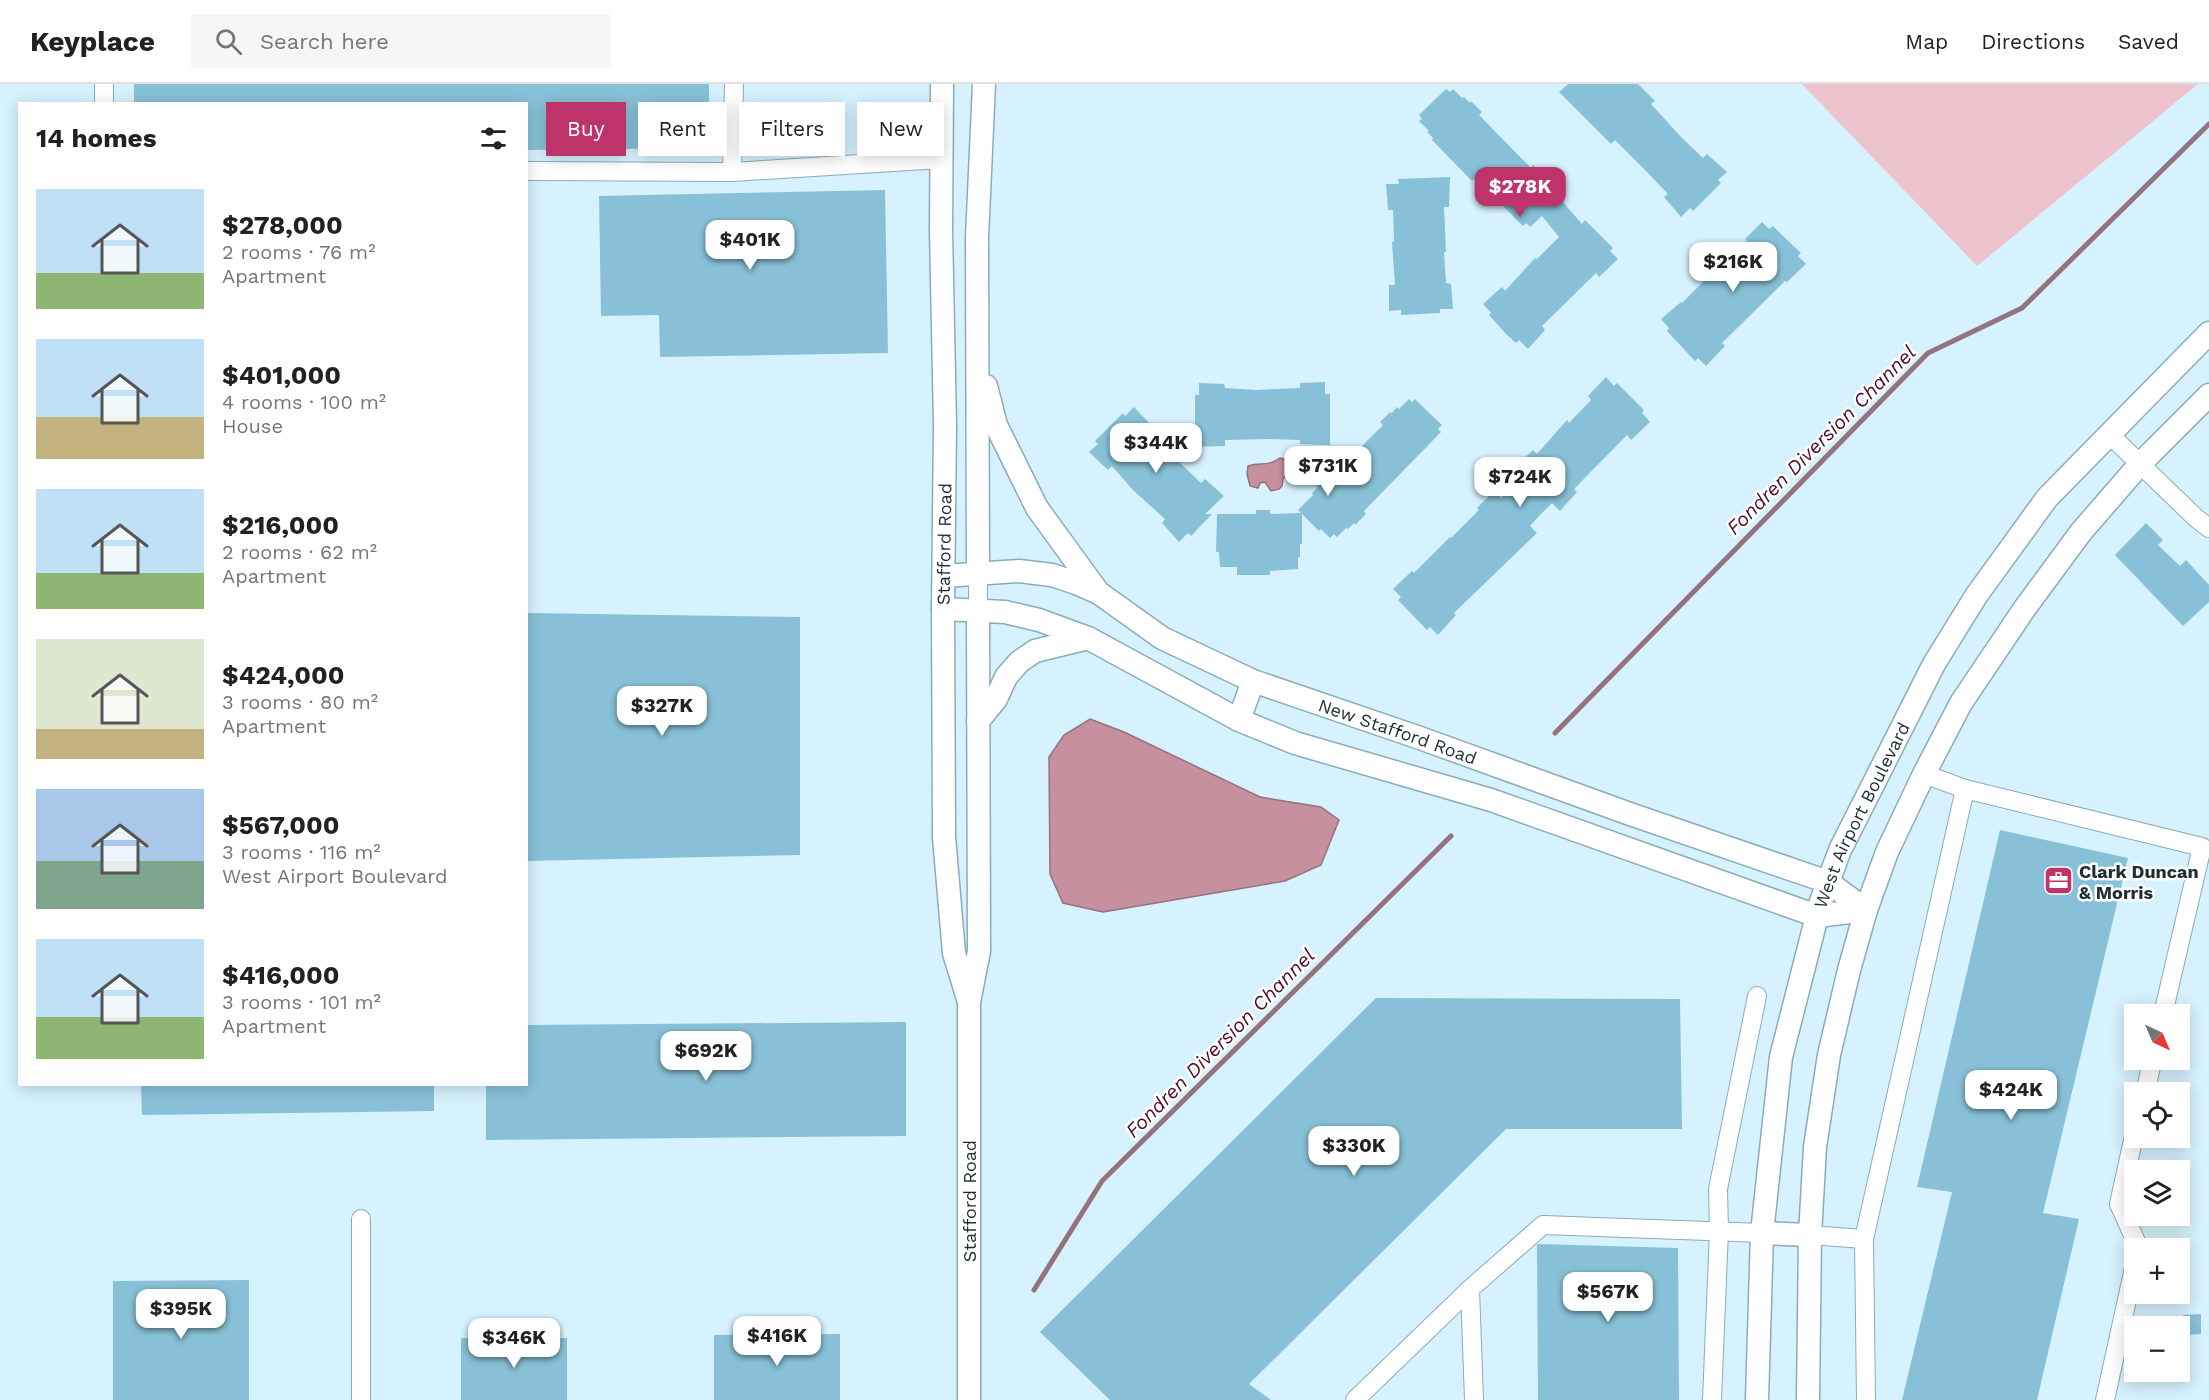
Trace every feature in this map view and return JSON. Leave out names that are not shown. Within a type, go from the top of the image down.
[{"type":"main road","name":"Stafford Road","points":[[942,84],[945,425],[944,837],[954,953],[969,1002]]},
{"type":"main road","name":"Stafford Road","points":[[978,574],[977,238],[984,84]]},
{"type":"main road","name":"West Airport Boulevard","points":[[1757,1400],[1762,1233],[1780,1057],[1817,916],[1839,850],[1934,664],[1976,596],[2047,498],[2209,333]]},
{"type":"main road","points":[[977,350],[996,425],[1019,475],[1037,508],[1099,593]]},
{"type":"main road","name":"West Airport Boulevard","points":[[1808,1400],[1810,1235],[1815,1146],[1828,1055],[1866,910],[1887,852],[1961,704],[2025,608],[2081,532],[2140,464],[2209,395]]},
{"type":"main road","name":"New Stafford Road","points":[[944,576],[1018,571],[1052,575],[1099,593],[1162,638],[1253,681],[1828,882],[1866,910]]},
{"type":"main road","name":"New Stafford Road","points":[[943,609],[1005,612],[1039,620],[1088,638],[1239,720],[1295,743],[1491,800],[1817,916]]},
{"type":"main road","name":"Stafford Road","points":[[969,1400],[969,1002],[979,951],[978,611]]},
{"type":"main road","points":[[978,721],[996,699],[1006,677],[1019,662],[1035,651],[1088,638]]},
{"type":"main road","points":[[1239,720],[1253,681]]},
{"type":"main road","points":[[1817,916],[1866,910]]},
{"type":"main road","points":[[1762,1233],[1810,1235]]},
{"type":"street","points":[[104,84],[104,102]]},
{"type":"street","points":[[732,172],[734,84]]},
{"type":"street","points":[[528,171],[732,172],[941,159]]},
{"type":"street","points":[[2109,434],[2209,528]]},
{"type":"street","points":[[978,574],[978,611]]},
{"type":"street","points":[[1924,774],[1965,789],[2202,848],[2165,1004]]},
{"type":"street","points":[[1866,1400],[1864,1239],[1965,789]]},
{"type":"street","points":[[1712,1400],[1719,1232],[1718,1189],[1757,996]]},
{"type":"street","points":[[2131,1148],[2119,1204],[2134,1238]]},
{"type":"street","points":[[361,1219],[361,1400]]},
{"type":"street","points":[[1354,1400],[1470,1289],[1543,1225],[1762,1233]]},
{"type":"street","points":[[1810,1235],[1864,1239]]},
{"type":"street","points":[[1470,1289],[1474,1400]]},
{"type":"street","points":[[2105,1400],[2126,1304]]},
{"type":"shaded area","points":[[1802,84],[2198,84],[1977,266]]},
{"type":"shaded area","points":[[1280,458],[1287,460],[1290,464],[1290,475],[1283,478],[1279,489],[1271,491],[1265,482],[1260,483],[1258,488],[1250,486],[1248,466],[1267,464]]},
{"type":"shaded area","points":[[1090,719],[1124,732],[1260,797],[1321,807],[1339,820],[1321,865],[1285,881],[1103,912],[1063,903],[1050,874],[1049,757],[1064,735]]},
{"type":"building","points":[[134,84],[709,84],[709,102],[638,102],[638,149],[626,149],[626,102],[546,102],[546,150],[528,150],[528,102],[134,102]]},
{"type":"building","points":[[1568,84],[1638,84],[1655,101],[1651,104],[1681,137],[1703,158],[1707,154],[1727,172],[1718,180],[1721,183],[1693,211],[1690,208],[1681,217],[1664,197],[1668,194],[1646,171],[1615,140],[1611,144],[1559,92]]},
{"type":"building","points":[[1446,89],[1450,92],[1453,89],[1462,98],[1464,97],[1470,103],[1471,101],[1482,112],[1479,115],[1531,168],[1533,165],[1544,176],[1547,184],[1582,224],[1585,220],[1613,248],[1610,251],[1618,259],[1599,277],[1596,273],[1542,326],[1545,330],[1528,349],[1519,340],[1516,343],[1506,334],[1489,315],[1491,313],[1483,304],[1502,287],[1505,291],[1535,258],[1537,259],[1559,237],[1542,216],[1530,227],[1526,223],[1523,226],[1475,178],[1472,181],[1432,140],[1433,138],[1427,132],[1429,131],[1419,121],[1422,119],[1419,115]]},
{"type":"building","points":[[1450,177],[1449,207],[1444,207],[1446,252],[1444,252],[1446,283],[1451,284],[1453,309],[1440,309],[1440,313],[1401,315],[1401,310],[1389,311],[1389,285],[1395,285],[1392,242],[1394,241],[1393,210],[1388,210],[1386,184],[1399,184],[1398,179]]},
{"type":"building","points":[[885,190],[888,353],[660,357],[659,315],[601,316],[599,196]]},
{"type":"building","points":[[1762,222],[1769,229],[1773,226],[1801,253],[1798,256],[1806,264],[1787,282],[1785,281],[1722,343],[1725,346],[1706,366],[1698,358],[1695,361],[1667,331],[1669,328],[1661,319],[1682,303],[1718,267],[1719,269]]},
{"type":"building","points":[[1606,377],[1614,386],[1617,383],[1644,410],[1642,413],[1650,422],[1631,440],[1627,435],[1574,489],[1577,492],[1560,511],[1552,503],[1539,516],[1530,526],[1537,533],[1454,613],[1456,615],[1438,635],[1430,627],[1427,630],[1398,600],[1401,597],[1393,589],[1412,571],[1414,573],[1451,538],[1494,491],[1501,498],[1521,479],[1523,475],[1515,467],[1533,450],[1537,454],[1567,420],[1569,423],[1591,400],[1588,396]]},
{"type":"building","points":[[1325,382],[1325,394],[1330,394],[1330,445],[1300,444],[1300,440],[1269,439],[1225,440],[1225,446],[1195,447],[1195,395],[1199,395],[1199,383],[1224,384],[1225,388],[1256,390],[1300,388],[1300,383]]},
{"type":"building","points":[[1409,399],[1412,402],[1415,399],[1442,425],[1438,429],[1441,432],[1364,511],[1366,514],[1355,525],[1354,523],[1348,529],[1346,528],[1337,537],[1334,534],[1330,538],[1321,529],[1319,531],[1302,514],[1302,544],[1300,544],[1298,569],[1270,571],[1270,575],[1237,575],[1237,567],[1220,567],[1219,552],[1216,552],[1217,514],[1256,514],[1256,510],[1270,510],[1270,514],[1301,513],[1298,510],[1313,495],[1312,493],[1318,487],[1316,486],[1327,475],[1330,478],[1383,425],[1380,422],[1390,412],[1392,413],[1397,407],[1399,409]]},
{"type":"building","points":[[1134,407],[1151,425],[1147,429],[1180,459],[1178,461],[1201,483],[1205,479],[1224,496],[1205,514],[1212,514],[1191,536],[1188,533],[1179,542],[1162,523],[1165,519],[1133,490],[1112,466],[1108,470],[1089,452],[1098,444],[1095,441],[1123,413],[1125,416]]},
{"type":"building","points":[[2146,523],[2163,540],[2158,545],[2180,566],[2186,560],[2209,585],[2209,602],[2183,626],[2115,555]]},
{"type":"building","points":[[528,613],[800,617],[800,855],[528,861]]},
{"type":"building","points":[[2000,830],[2128,858],[2043,1213],[2079,1219],[2037,1400],[1902,1400],[1952,1192],[1917,1187]]},
{"type":"building","points":[[1376,998],[1680,999],[1682,1129],[1506,1129],[1249,1384],[1271,1400],[1110,1400],[1040,1332]]},
{"type":"building","points":[[906,1022],[906,1136],[486,1140],[486,1086],[528,1086],[528,1025]]},
{"type":"building","points":[[141,1086],[434,1086],[434,1111],[142,1115]]},
{"type":"building","points":[[1538,1244],[1678,1248],[1679,1400],[1538,1400]]},
{"type":"building","points":[[249,1280],[249,1400],[113,1400],[113,1281]]},
{"type":"building","points":[[2201,1314],[2201,1334],[2190,1335],[2190,1316],[2183,1315]]},
{"type":"building","points":[[840,1334],[840,1400],[714,1400],[714,1335]]},
{"type":"building","points":[[461,1338],[567,1338],[567,1400],[461,1400]]},
{"type":"waterway","name":"Fondren Diversion Channel","points":[[1555,733],[1928,353],[2022,308],[2209,124]]},
{"type":"waterway","name":"Fondren Diversion Channel","points":[[1034,1290],[1102,1181],[1451,836]]},
{"type":"place","name":"Clark Duncan & Morris","points":[[2058,881]]}]
